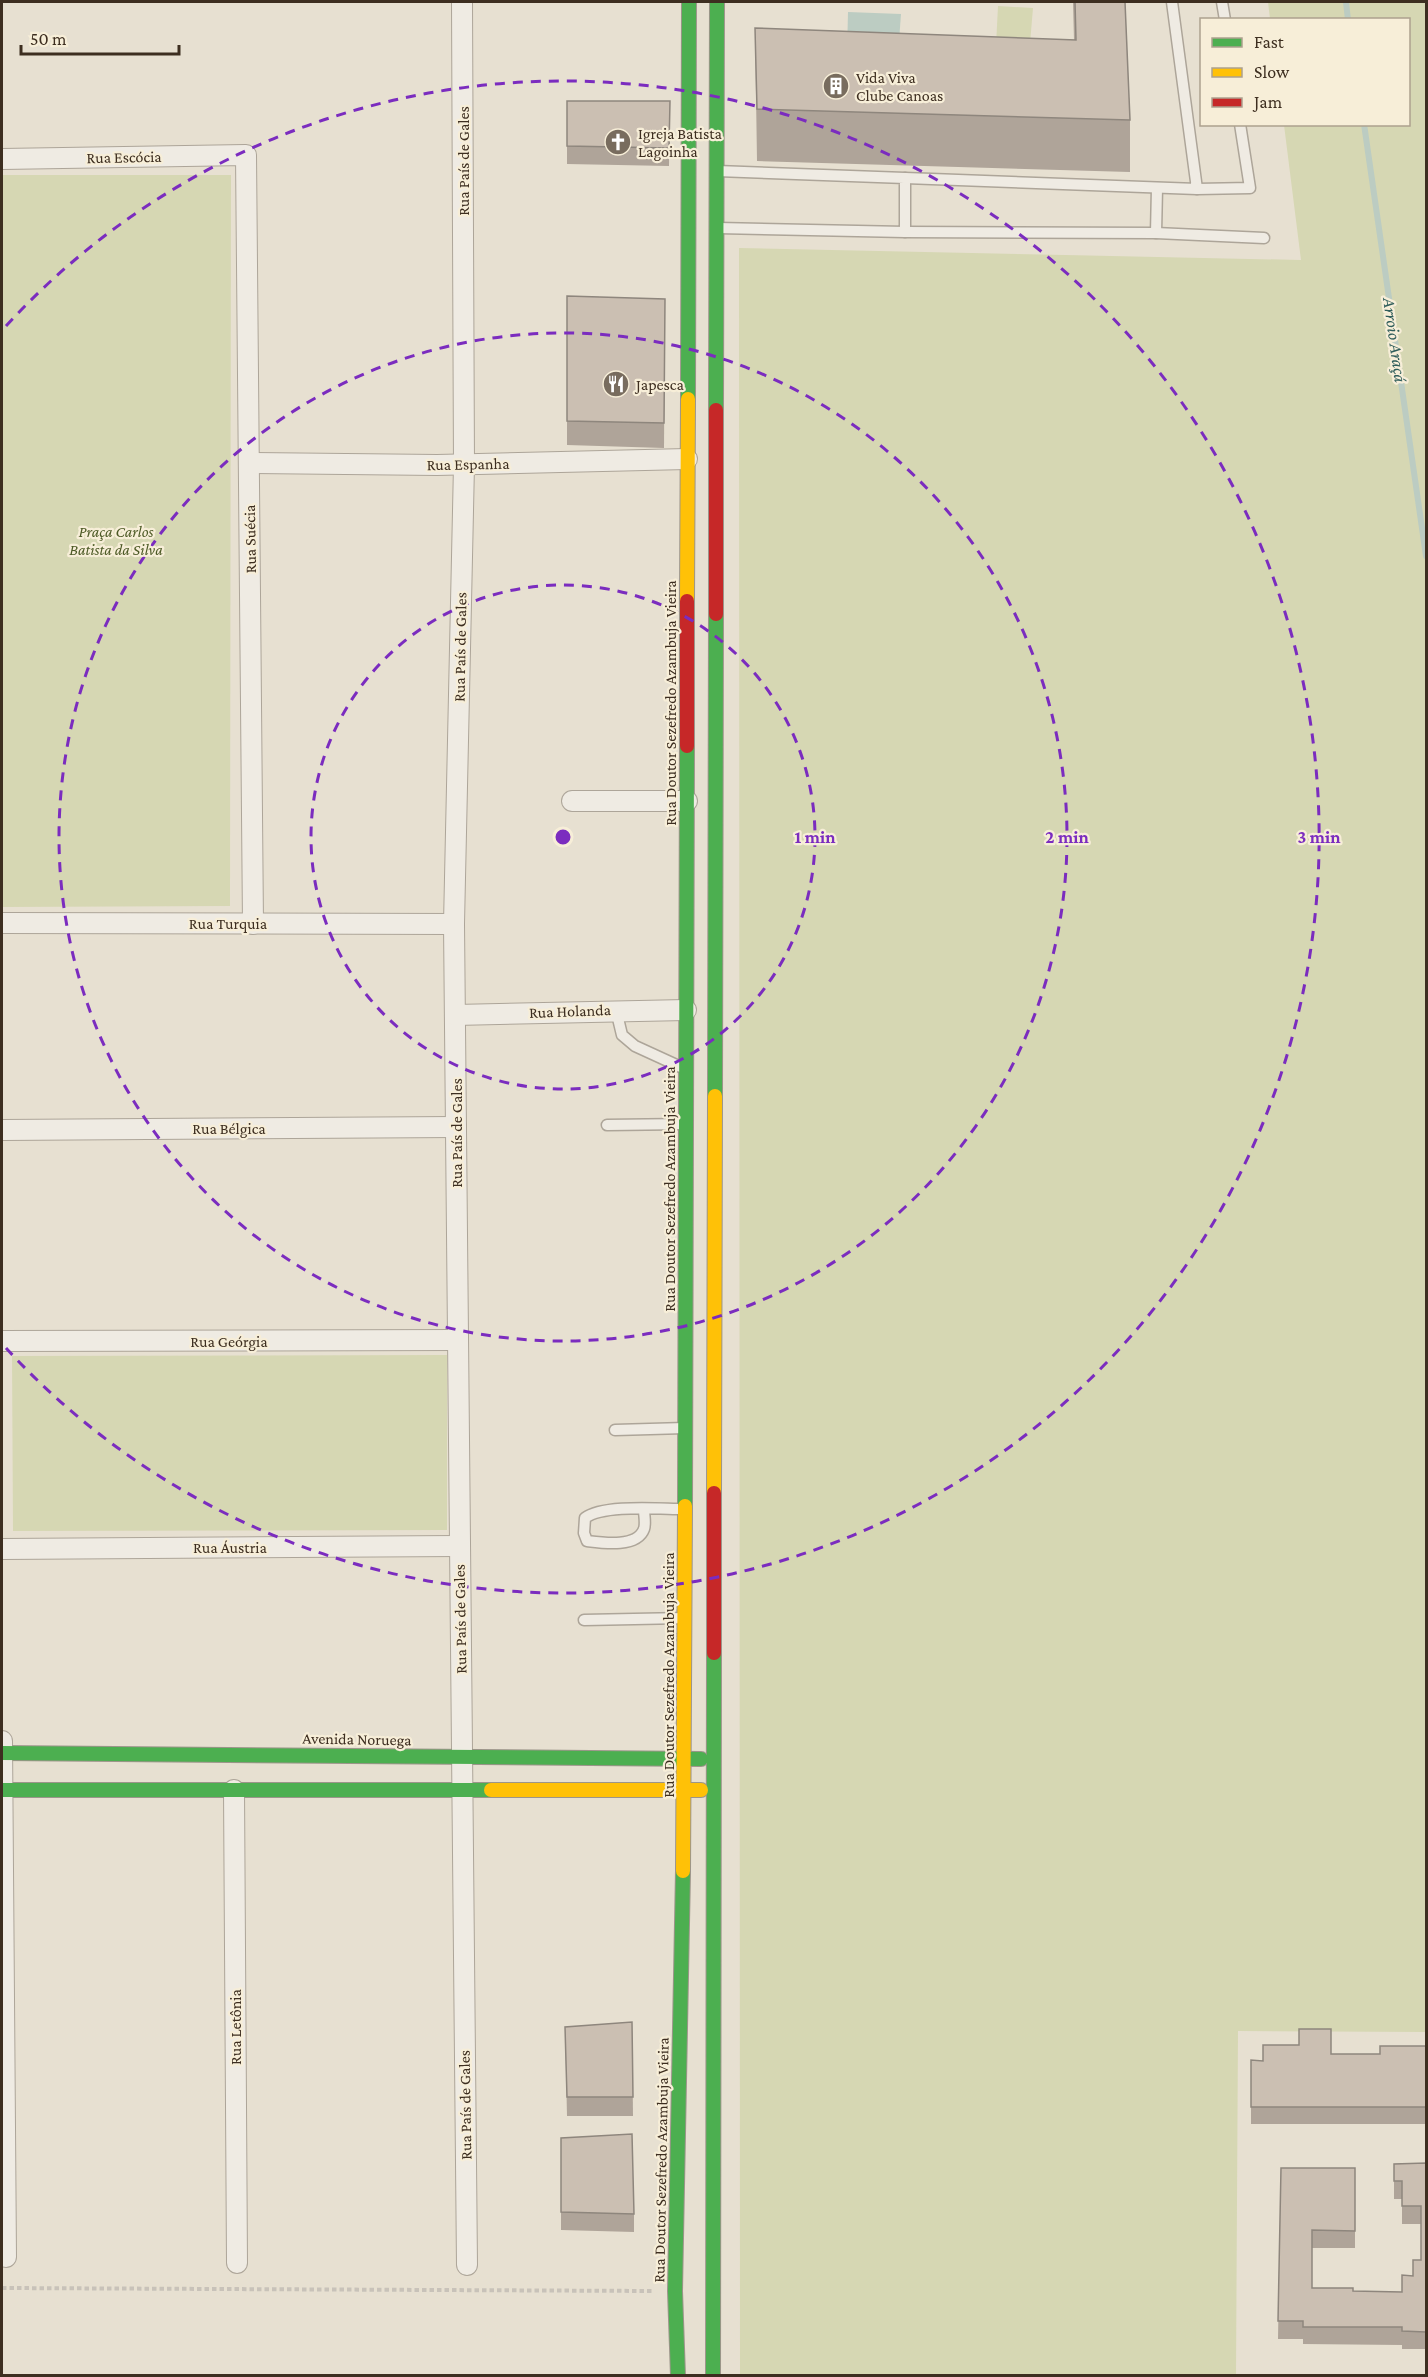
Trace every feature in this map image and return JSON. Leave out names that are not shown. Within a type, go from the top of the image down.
[{"type":"main road","name":"Rua Doutor Sezefredo Azambuja Vieira","points":[[678,2376],[675,2292],[685,1617],[688,2]]},
{"type":"main road","points":[[713,2376],[712,1759],[717,2]]},
{"type":"main road","name":"Avenida Noruega","points":[[2,1753],[712,1759]]},
{"type":"main road","points":[[2,1790],[712,1791]]},
{"type":"street","name":"Rua País de Gales","points":[[462,2],[464,465],[454,924],[460,1757],[467,2265]]},
{"type":"street","name":"Rua Escócia","points":[[2,159],[246,155]]},
{"type":"street","name":"Rua Suécia","points":[[246,155],[253,924]]},
{"type":"street","name":"Rua Espanha","points":[[249,463],[464,465],[687,459]]},
{"type":"street","points":[[572,801],[687,801]]},
{"type":"street","name":"Rua Turquia","points":[[2,923],[454,924]]},
{"type":"street","name":"Rua Holanda","points":[[455,1015],[686,1010]]},
{"type":"street","name":"Rua Bélgica","points":[[2,1130],[456,1127]]},
{"type":"street","name":"Rua Geórgia","points":[[2,1341],[457,1340]]},
{"type":"street","name":"Rua Áustria","points":[[2,1549],[459,1546]]},
{"type":"street","points":[[2,1741],[6,2257]]},
{"type":"street","name":"Rua Letônia","points":[[234,1790],[237,2264]]},
{"type":"lane","points":[[1172,2],[1197,189]]},
{"type":"lane","points":[[1222,2],[1225,18]]},
{"type":"lane","points":[[717,171],[1156,188],[1250,188],[1240,126]]},
{"type":"lane","points":[[905,178],[905,232]]},
{"type":"lane","points":[[1156,188],[1156,233]]},
{"type":"lane","points":[[717,228],[905,232],[1156,233],[1264,238]]},
{"type":"lane","points":[[616,1010],[622,1035],[635,1046],[686,1070]]},
{"type":"lane","points":[[606,1125],[686,1124]]},
{"type":"lane","points":[[615,1430],[685,1428]]},
{"type":"lane","points":[[644,1509],[644,1528],[638,1538],[629,1542],[587,1541],[584,1533],[585,1518],[593,1512],[644,1509],[685,1509]]},
{"type":"lane","points":[[584,1620],[685,1617]]},
{"type":"path","points":[[2,2288],[675,2292]]},
{"type":"green space","points":[[1268,2],[1426,2],[1426,2032],[1238,2031],[1236,2375],[740,2375],[739,248],[1301,260],[1284,126],[1410,126],[1410,18],[1270,18]]},
{"type":"green space","points":[[998,6],[1033,8],[1028,67],[995,65]]},
{"type":"green space","name":"Praça Carlos Batista da Silva","points":[[2,175],[231,175],[230,906],[2,907]]},
{"type":"green space","points":[[447,1355],[447,1530],[13,1531],[12,1356]]},
{"type":"shaded area","points":[[848,12],[901,14],[898,55],[847,53]]},
{"type":"building","points":[[1075,2],[1125,2],[1130,120],[757,109],[755,28],[1076,40]]},
{"type":"building","points":[[567,101],[670,101],[669,148],[567,146]]},
{"type":"building","name":"Japesca","points":[[567,296],[665,299],[664,423],[567,421]]},
{"type":"building","points":[[632,2022],[633,2097],[567,2097],[565,2027]]},
{"type":"building","points":[[1299,2029],[1331,2029],[1331,2054],[1380,2054],[1380,2046],[1426,2046],[1426,2107],[1251,2107],[1251,2060],[1263,2061],[1263,2045],[1299,2045]]},
{"type":"building","points":[[632,2134],[634,2214],[561,2212],[561,2138]]},
{"type":"building","points":[[1426,2163],[1426,2332],[1402,2331],[1402,2327],[1303,2327],[1303,2321],[1278,2321],[1281,2168],[1355,2168],[1355,2231],[1312,2230],[1312,2288],[1353,2288],[1353,2291],[1402,2292],[1402,2275],[1413,2276],[1413,2260],[1421,2260],[1421,2206],[1402,2206],[1402,2181],[1394,2181],[1394,2164]]},
{"type":"waterway","name":"Arroio Araçá","points":[[1346,2],[1348,18]]},
{"type":"waterway","name":"Arroio Araçá","points":[[1364,126],[1426,556]]},
{"type":"traffic: fast","points":[[688,399],[689,2]]},
{"type":"traffic: fast","points":[[716,410],[717,2]]},
{"type":"traffic: fast","points":[[715,1096],[716,614]]},
{"type":"traffic: fast","points":[[685,1506],[687,746]]},
{"type":"traffic: fast","points":[[713,2376],[714,1653]]},
{"type":"traffic: fast","points":[[2,1753],[701,1759]]},
{"type":"traffic: fast","points":[[2,1790],[491,1790]]},
{"type":"traffic: fast","points":[[678,2376],[675,2291],[683,1871]]},
{"type":"traffic: slow","points":[[687,601],[688,399]]},
{"type":"traffic: slow","points":[[714,1493],[715,1096]]},
{"type":"traffic: slow","points":[[683,1871],[685,1506]]},
{"type":"traffic: slow","points":[[491,1790],[701,1790]]},
{"type":"traffic: jam","points":[[716,410],[716,614]]},
{"type":"traffic: jam","points":[[687,601],[687,746]]},
{"type":"traffic: jam","points":[[714,1493],[714,1653]]},
{"type":"place","name":"Vida Viva Clube Canoas","points":[[836,86]]},
{"type":"place","name":"Igreja Batista Lagoinha","points":[[618,142]]},
{"type":"place","name":"Japesca","points":[[616,384]]}]
